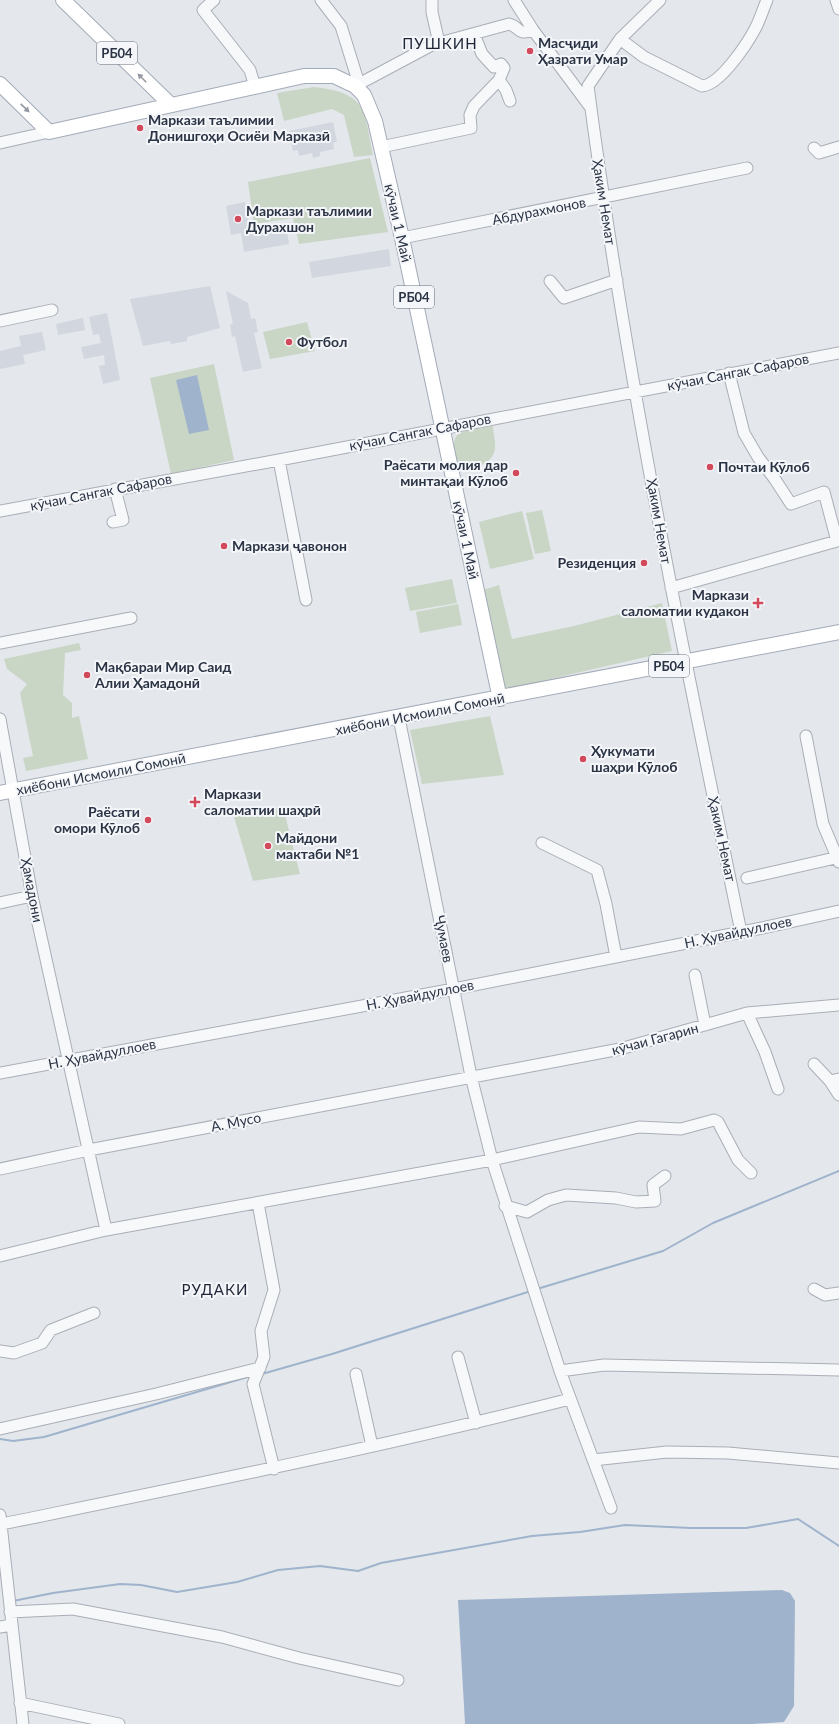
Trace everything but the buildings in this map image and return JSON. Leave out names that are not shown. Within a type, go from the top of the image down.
[{"type":"main road","name":"РБ04","points":[[63,0],[149,85],[171,104]]},
{"type":"main road","name":"кӯчаи 1 Май","points":[[49,132],[304,76],[334,76],[357,85],[371,108],[381,147],[402,238],[441,428],[500,699]]},
{"type":"main road","points":[[0,84],[49,132]]},
{"type":"main road","name":"хиёбони Исмоили Сомонӣ","points":[[0,793],[500,699],[839,632]]},
{"type":"street","points":[[214,0],[203,10],[250,70],[255,87]]},
{"type":"street","points":[[321,0],[341,26],[357,85],[439,43],[509,24],[513,25],[520,32],[524,33],[532,30]]},
{"type":"street","points":[[432,0],[432,12],[439,43]]},
{"type":"street","name":"Ҳаким Немат","points":[[660,0],[620,38],[588,86],[603,198],[671,588],[741,932]]},
{"type":"street","points":[[620,38],[644,57],[702,86],[706,86],[719,77],[742,49],[756,28],[767,0]]},
{"type":"street","points":[[836,0],[839,9]]},
{"type":"street","points":[[518,2],[532,30],[591,108]]},
{"type":"street","points":[[381,147],[471,128],[470,115],[474,106],[499,80],[504,68],[501,64],[494,67],[482,54],[474,34]]},
{"type":"street","points":[[499,80],[506,90],[510,101]]},
{"type":"street","points":[[0,143],[49,132]]},
{"type":"street","points":[[814,148],[819,153],[839,147]]},
{"type":"street","name":"Абдурахмонов","points":[[402,238],[747,168]]},
{"type":"street","points":[[550,281],[564,298],[617,280]]},
{"type":"street","points":[[0,321],[52,310]]},
{"type":"street","name":"кӯчаи Сангак Сафаров","points":[[0,511],[279,460],[839,353]]},
{"type":"street","points":[[671,588],[837,541],[824,492],[791,504],[758,457],[744,433],[729,373]]},
{"type":"street","points":[[279,460],[306,600]]},
{"type":"street","points":[[113,522],[123,520],[115,489]]},
{"type":"street","points":[[0,643],[131,618]]},
{"type":"street","name":"Ҷумаев","points":[[399,718],[471,1076],[492,1160],[505,1206],[560,1371],[611,1508]]},
{"type":"street","name":"Ҳамадони","points":[[0,719],[32,896],[106,1230]]},
{"type":"street","points":[[747,878],[838,859],[822,824],[806,736]]},
{"type":"street","points":[[542,843],[597,870],[606,904],[616,957]]},
{"type":"street","points":[[0,903],[32,896]]},
{"type":"street","name":"Н. Ҳувайдуллоев","points":[[0,1073],[454,989],[839,911]]},
{"type":"street","points":[[695,975],[705,1025]]},
{"type":"street","name":"кӯчаи Гагарин","points":[[471,1076],[620,1049],[747,1013],[839,1005]]},
{"type":"street","points":[[747,1013],[765,1052],[778,1089]]},
{"type":"street","points":[[814,1064],[835,1080],[839,1095]]},
{"type":"street","name":"А. Мусо","points":[[0,1169],[89,1150],[471,1076]]},
{"type":"street","points":[[0,1256],[106,1230],[492,1160],[639,1127],[681,1129],[714,1120],[718,1122],[738,1160],[751,1173]]},
{"type":"street","points":[[505,1206],[527,1212],[548,1200],[566,1194],[616,1198],[636,1202],[655,1201],[653,1185],[665,1176]]},
{"type":"street","points":[[258,1202],[274,1290],[261,1331],[264,1357],[253,1384],[274,1469]]},
{"type":"street","points":[[814,1289],[825,1295],[839,1293]]},
{"type":"street","points":[[0,1351],[14,1354],[42,1343],[51,1330],[94,1313]]},
{"type":"street","points":[[458,1357],[476,1423]]},
{"type":"street","points":[[560,1371],[604,1365],[839,1370]]},
{"type":"street","points":[[0,1429],[156,1394],[260,1368]]},
{"type":"street","points":[[356,1374],[372,1446]]},
{"type":"street","points":[[23,1724],[6,1626],[10,1609],[1,1519],[274,1469],[476,1423],[570,1399]]},
{"type":"street","points":[[593,1460],[667,1452],[728,1453],[839,1463]]},
{"type":"street","points":[[10,1609],[73,1609],[222,1637],[299,1658],[398,1680]]},
{"type":"street","points":[[20,1703],[120,1724]]},
{"type":"shaded area","points":[[333,122],[337,142],[333,143],[334,149],[320,152],[320,156],[313,158],[312,153],[299,156],[298,150],[293,151],[289,131]]},
{"type":"shaded area","points":[[245,202],[250,231],[286,225],[289,244],[244,252],[241,233],[231,235],[226,206]]},
{"type":"shaded area","points":[[389,249],[391,266],[312,278],[309,262]]},
{"type":"shaded area","points":[[210,286],[220,328],[187,337],[187,341],[171,344],[170,341],[143,346],[130,299]]},
{"type":"shaded area","points":[[226,291],[248,303],[251,319],[255,318],[258,332],[254,333],[262,368],[243,372],[235,336],[232,337],[230,325],[233,324]]},
{"type":"shaded area","points":[[107,313],[120,380],[103,384],[99,366],[105,365],[104,355],[84,359],[81,347],[101,343],[99,334],[93,335],[89,317]]},
{"type":"shaded area","points":[[83,318],[85,330],[58,335],[56,324]]},
{"type":"shaded area","points":[[42,332],[46,350],[23,355],[25,364],[0,369],[0,351],[21,346],[19,336]]},
{"type":"green space","points":[[314,87],[331,90],[354,99],[360,106],[364,115],[373,155],[354,157],[344,115],[332,109],[284,121],[277,93]]},
{"type":"green space","points":[[370,158],[388,232],[299,244],[293,218],[254,224],[248,182]]},
{"type":"green space","name":"Футбол","points":[[307,322],[315,351],[270,359],[263,332]]},
{"type":"green space","points":[[214,364],[234,460],[171,474],[150,378]]},
{"type":"green space","points":[[493,426],[495,443],[494,454],[490,459],[480,465],[457,472],[454,448],[457,436],[462,432],[469,430]]},
{"type":"green space","points":[[542,510],[551,551],[535,554],[526,513]]},
{"type":"green space","points":[[522,511],[534,559],[490,569],[479,522]]},
{"type":"green space","points":[[452,579],[457,603],[410,611],[405,588]]},
{"type":"green space","points":[[499,585],[512,639],[574,626],[662,603],[672,651],[503,690],[483,590]]},
{"type":"green space","points":[[458,604],[462,625],[420,633],[416,612]]},
{"type":"green space","points":[[79,643],[81,650],[65,653],[63,695],[72,703],[72,718],[79,716],[88,759],[26,771],[23,758],[33,756],[20,693],[27,684],[7,669],[4,659]]},
{"type":"green space","points":[[490,716],[504,775],[422,784],[410,730]]},
{"type":"green space","name":"Майдони мактаби №1","points":[[283,807],[300,874],[253,881],[234,817]]},
{"type":"water","points":[[197,375],[209,430],[189,434],[176,380]]},
{"type":"water","points":[[782,1590],[790,1593],[795,1601],[794,1706],[784,1722],[752,1724],[465,1724],[458,1600]]},
{"type":"waterway","points":[[537,1289],[663,1251],[713,1223],[839,1171]]},
{"type":"waterway","points":[[262,1374],[332,1354],[531,1291]]},
{"type":"waterway","points":[[0,1439],[13,1441],[44,1437],[251,1376]]},
{"type":"waterway","points":[[13,1601],[53,1593],[120,1584],[141,1585],[177,1592],[237,1582],[278,1570],[320,1566],[358,1571],[381,1563],[532,1536],[580,1532],[625,1525],[691,1528],[746,1528],[798,1519],[839,1546]]},
{"type":"place","name":"Масҷиди Ҳазрати Умар","points":[[530,51]]},
{"type":"place","name":"Маркази таълимии Донишгоҳи Осиёи Марказӣ","points":[[140,128]]},
{"type":"place","name":"Маркази таълимии Дурахшон","points":[[238,219]]},
{"type":"place","name":"Футбол","points":[[289,342]]},
{"type":"place","name":"Почтаи Кӯлоб","points":[[710,467]]},
{"type":"place","name":"Раёсати молия дар минтақаи Кӯлоб","points":[[516,473]]},
{"type":"place","name":"Маркази ҷавонон","points":[[224,546]]},
{"type":"place","name":"Резиденция","points":[[644,563]]},
{"type":"place","name":"Маркази саломатии кудакон","points":[[758,603]]},
{"type":"place","name":"Мақбараи Мир Саид Алии Ҳамадонӣ","points":[[87,675]]},
{"type":"place","name":"Ҳукумати шаҳри Кӯлоб","points":[[583,759]]},
{"type":"place","name":"Маркази саломатии шаҳрӣ","points":[[195,802]]},
{"type":"place","name":"Раёсати омори Кӯлоб","points":[[148,820]]},
{"type":"place","name":"Майдони мактаби №1","points":[[268,846]]},
{"type":"district","name":"ПУШКИН","points":[[440,44]]},
{"type":"district","name":"РУДАКИ","points":[[215,1290]]}]
